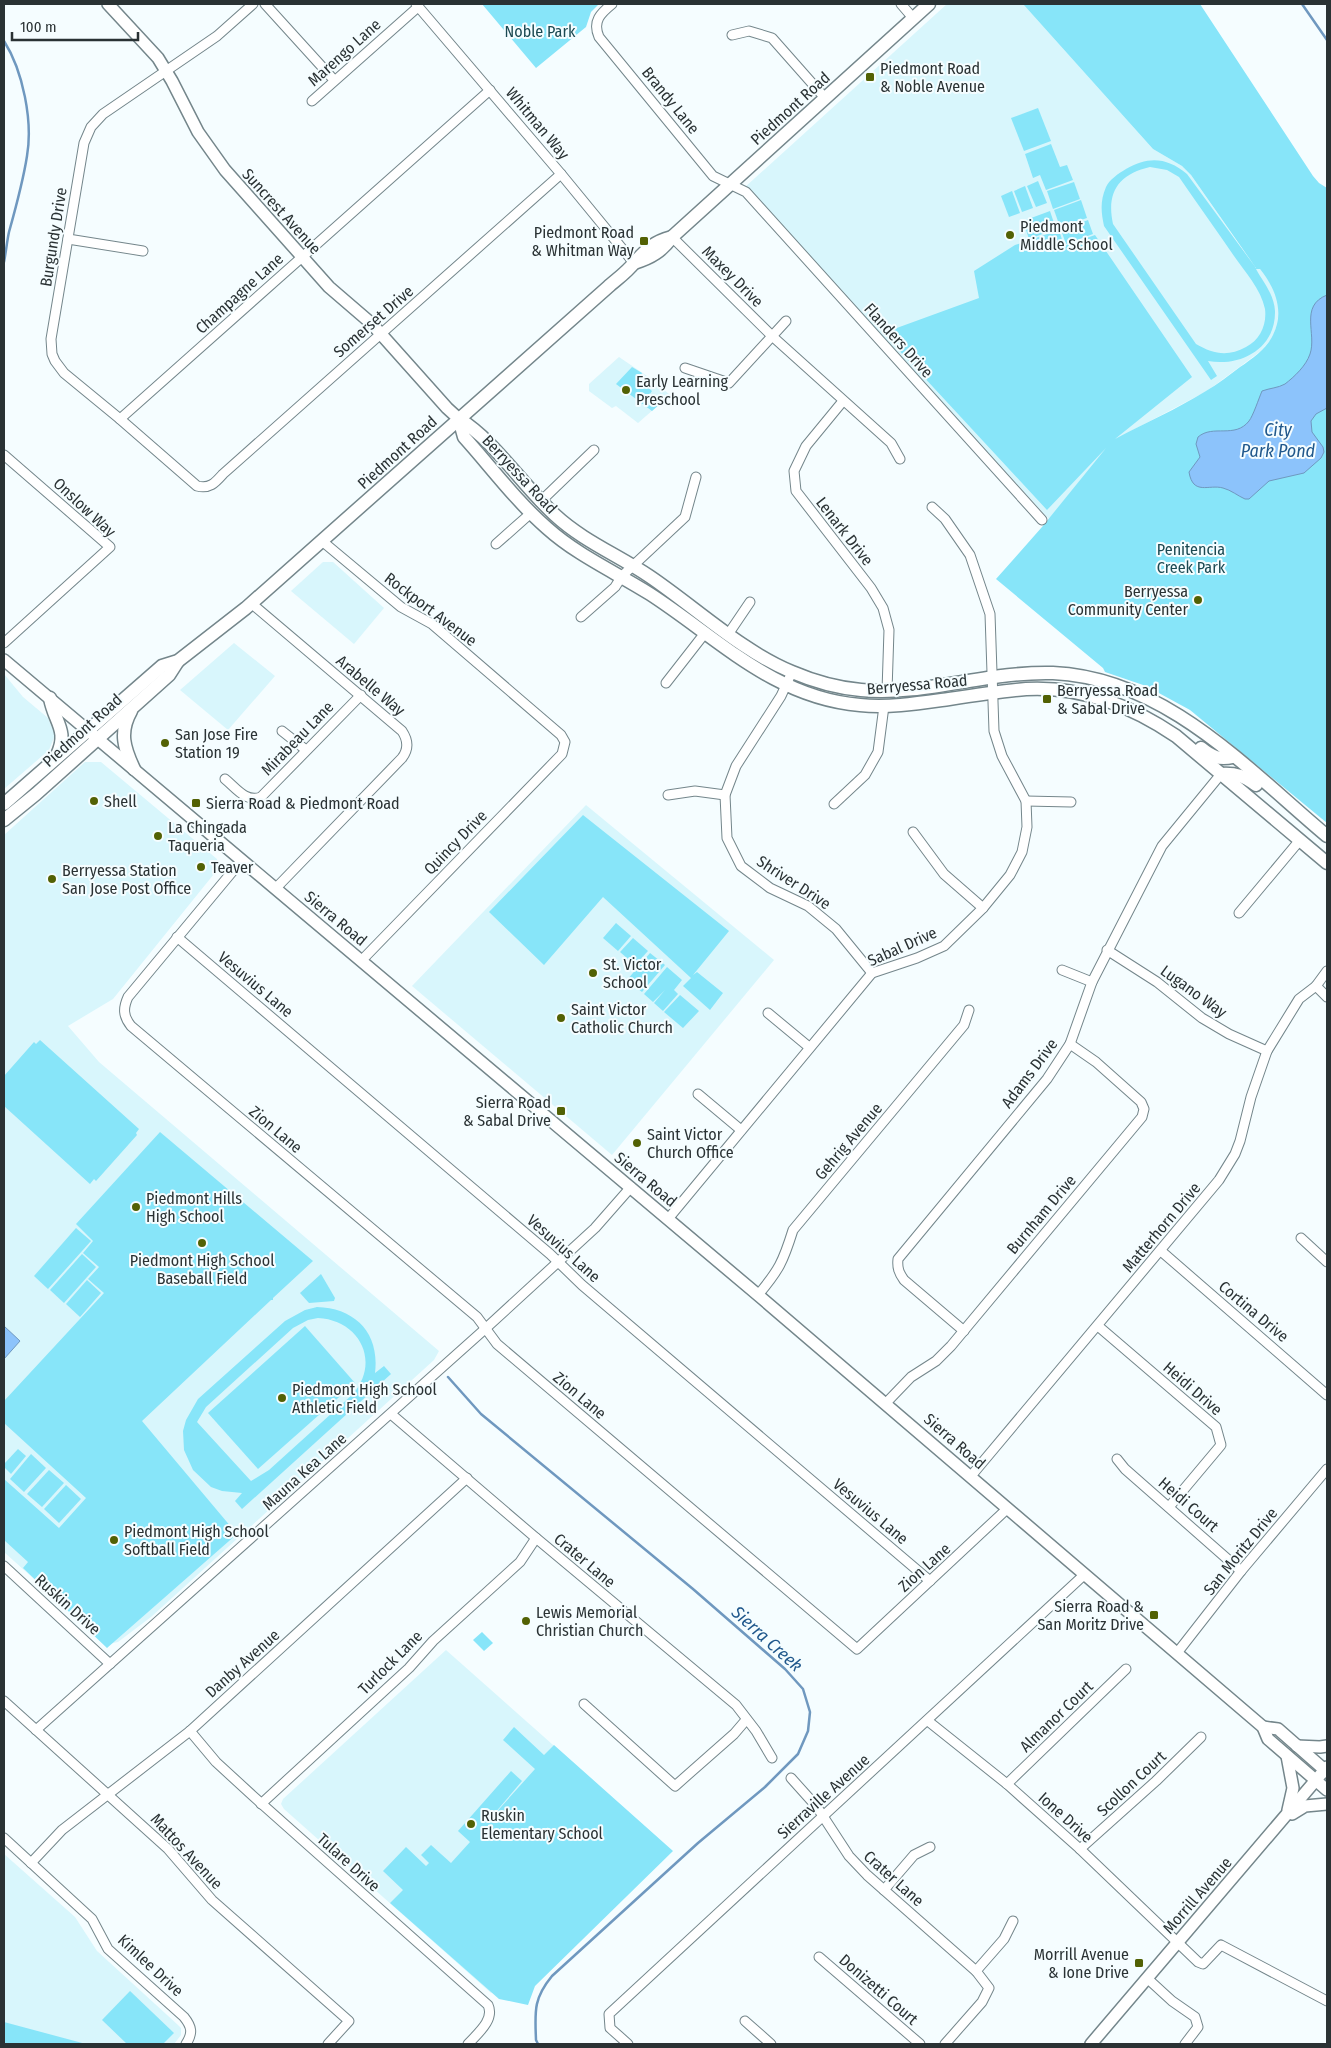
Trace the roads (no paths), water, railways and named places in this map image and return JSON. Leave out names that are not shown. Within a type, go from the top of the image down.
[{"type":"main road","name":"Piedmont Road","points":[[4,804],[162,666],[178,661],[251,604],[634,263],[649,259],[664,248],[672,237],[929,4]]},
{"type":"main road","name":"Berryessa Road","points":[[459,419],[474,428],[540,502],[574,531],[633,565],[728,634],[770,661],[792,672],[841,687],[860,690],[887,691],[992,678],[1053,674],[1098,680],[1125,688],[1153,700],[1178,714],[1233,757],[1327,836]]},
{"type":"main road","name":"Berryessa Road","points":[[459,419],[464,437],[531,513],[565,542],[622,576],[742,660],[786,686],[819,698],[859,705],[884,706],[1027,689],[1051,689],[1093,696],[1121,705],[1152,720],[1187,745],[1327,863]]},
{"type":"main road","name":"Piedmont Road","points":[[4,820],[170,675],[178,661]]},
{"type":"main road","points":[[50,698],[52,711],[60,722],[62,732],[61,746],[56,757]]},
{"type":"main road","points":[[134,769],[126,752],[123,736],[128,716],[135,704]]},
{"type":"main road","points":[[1187,745],[1200,747],[1219,759],[1233,757]]},
{"type":"main road","points":[[1221,774],[1234,774],[1246,777],[1275,802],[1302,814]]},
{"type":"street","name":"Suncrest Avenue","points":[[108,4],[143,40],[166,71],[198,132],[225,170],[329,287],[372,324],[459,419]]},
{"type":"street","name":"Burgundy Drive","points":[[204,488],[192,483],[184,473],[64,373],[52,354],[51,339],[84,143],[91,127],[103,114],[217,36],[253,4]]},
{"type":"street","points":[[265,4],[334,80]]},
{"type":"street","name":"Brandy Lane","points":[[612,4],[598,17],[596,27],[599,37],[712,176],[730,184]]},
{"type":"street","points":[[901,4],[914,18]]},
{"type":"street","name":"Marengo Lane","points":[[312,101],[417,5]]},
{"type":"street","name":"Whitman Way","points":[[417,5],[634,263]]},
{"type":"street","points":[[732,35],[749,31],[772,38],[825,98]]},
{"type":"street","name":"Champagne Lane","points":[[120,419],[490,90]]},
{"type":"street","name":"Somerset Drive","points":[[204,488],[216,482],[561,174]]},
{"type":"street","name":"Flanders Drive","points":[[730,184],[746,192],[1042,520]]},
{"type":"street","name":"Maxey Drive","points":[[672,237],[772,336],[891,443],[900,459]]},
{"type":"street","points":[[68,239],[144,251]]},
{"type":"street","points":[[685,368],[729,383],[786,321]]},
{"type":"street","name":"Lenark Drive","points":[[843,401],[806,446],[794,471],[796,491],[871,588],[883,608],[889,630],[887,691]]},
{"type":"street","points":[[540,502],[594,450]]},
{"type":"street","name":"Onslow Way","points":[[4,455],[110,547],[4,642]]},
{"type":"street","points":[[581,617],[615,587],[622,576],[633,565],[685,517],[696,477]]},
{"type":"street","name":"Sabal Drive","points":[[668,1219],[872,973],[917,958],[944,946],[982,908],[1010,875],[1022,852],[1027,828],[1026,801],[1002,756],[994,731],[990,614],[970,554],[945,519],[932,507]]},
{"type":"street","points":[[496,544],[531,513]]},
{"type":"street","name":"Rockport Avenue","points":[[322,541],[401,607],[432,624],[561,735],[565,742]]},
{"type":"street","points":[[728,634],[750,602]]},
{"type":"street","name":"Arabelle Way","points":[[251,604],[402,731],[407,742],[404,754],[276,888]]},
{"type":"street","points":[[666,683],[705,633]]},
{"type":"street","name":"Sierra Road","points":[[4,660],[886,1403],[1263,1727],[1268,1739],[1327,1790]]},
{"type":"street","name":"Shriver Drive","points":[[792,672],[781,696],[736,766],[725,795],[727,838],[742,866],[770,888],[808,906],[836,929],[872,973]]},
{"type":"street","name":"Mirabeau Lane","points":[[225,779],[246,797],[253,799],[261,797],[361,695]]},
{"type":"street","points":[[834,804],[865,775],[878,752],[884,706]]},
{"type":"street","points":[[282,730],[306,750]]},
{"type":"street","name":"Quincy Drive","points":[[361,961],[562,754],[565,742]]},
{"type":"street","name":"Adams Drive","points":[[964,1330],[904,1280],[899,1274],[897,1267],[898,1259],[1047,1079],[1070,1044],[1092,982],[1162,846],[1221,774]]},
{"type":"street","points":[[668,795],[695,791],[725,795]]},
{"type":"street","points":[[1026,801],[1070,802]]},
{"type":"street","points":[[913,832],[944,874],[982,908]]},
{"type":"street","points":[[1239,913],[1300,840]]},
{"type":"street","points":[[177,937],[242,860]]},
{"type":"street","name":"Zion Lane","points":[[177,937],[128,997],[124,1012],[131,1026],[477,1318],[497,1344],[857,1649],[1008,1508]]},
{"type":"street","name":"Vesuvius Lane","points":[[177,937],[930,1581]]},
{"type":"street","name":"Lugano Way","points":[[1107,950],[1157,982],[1202,1018],[1229,1034],[1267,1051]]},
{"type":"street","points":[[1062,970],[1092,982]]},
{"type":"street","name":"Matterhorn Drive","points":[[971,1476],[1219,1180],[1235,1154],[1240,1141],[1267,1051],[1299,999],[1316,986],[1327,971]]},
{"type":"street","points":[[1316,986],[1327,997]]},
{"type":"street","name":"Gehrig Avenue","points":[[758,1295],[776,1274],[784,1260],[793,1230],[964,1025],[969,1010]]},
{"type":"street","points":[[768,1013],[809,1047]]},
{"type":"street","name":"Burnham Drive","points":[[886,1403],[911,1377],[936,1361],[964,1330],[1142,1117],[1144,1109],[1141,1102],[1096,1062],[1070,1044]]},
{"type":"street","points":[[698,1094],[740,1130]]},
{"type":"street","name":"Mauna Kea Lane","points":[[36,1730],[485,1329],[595,1228],[630,1187]]},
{"type":"street","points":[[1301,1238],[1327,1262]]},
{"type":"street","name":"Cortina Drive","points":[[1161,1251],[1327,1395]]},
{"type":"street","name":"Heidi Drive","points":[[1098,1326],[1216,1427],[1221,1444],[1169,1507]]},
{"type":"street","name":"Crater Lane","points":[[391,1414],[736,1705],[772,1758]]},
{"type":"street","name":"Heidi Court","points":[[1117,1459],[1125,1469],[1241,1571]]},
{"type":"street","name":"San Moritz Drive","points":[[1177,1653],[1241,1571],[1327,1468]]},
{"type":"street","name":"Danby Avenue","points":[[31,1863],[62,1830],[190,1731],[467,1478]]},
{"type":"street","name":"Turlock Lane","points":[[261,1804],[409,1668],[433,1641],[520,1562],[536,1538]]},
{"type":"street","name":"Ruskin Drive","points":[[4,1566],[110,1664]]},
{"type":"street","name":"Sierraville Avenue","points":[[628,2044],[610,2028],[609,2014],[1085,1574]]},
{"type":"street","name":"Almanor Court","points":[[1007,1784],[1126,1669]]},
{"type":"street","name":"Mattos Avenue","points":[[4,1701],[168,1848],[212,1900],[349,2021],[328,2044]]},
{"type":"street","points":[[584,1704],[675,1786],[734,1734],[746,1720]]},
{"type":"street","name":"Ione Drive","points":[[928,1721],[1007,1784],[1080,1849],[1177,1944],[1198,1962],[1203,1964],[1221,1945],[1327,2001]]},
{"type":"street","name":"Sierra Road","points":[[1263,1727],[1278,1729],[1326,1770]]},
{"type":"street","name":"Tulare Drive","points":[[190,1731],[216,1762],[261,1804],[486,2003],[490,2012],[488,2020],[468,2044]]},
{"type":"street","name":"Scollon Court","points":[[1080,1849],[1156,1781],[1201,1737]]},
{"type":"street","points":[[1297,1746],[1327,1746]]},
{"type":"street","points":[[1285,1817],[1294,1788],[1287,1756]]},
{"type":"street","name":"Morrill Avenue","points":[[1091,2044],[1315,1780],[1326,1770]]},
{"type":"street","name":"Crater Lane","points":[[791,1778],[823,1815],[849,1856],[884,1890],[976,1971],[990,1988],[982,2002],[945,2044]]},
{"type":"street","points":[[1285,1817],[1305,1806],[1327,1804]]},
{"type":"street","name":"Kimlee Drive","points":[[4,1838],[92,1919],[108,1949],[184,2017],[192,2031],[191,2037],[186,2044]]},
{"type":"street","points":[[884,1890],[914,1855],[930,1847]]},
{"type":"street","points":[[976,1971],[1004,1939],[1013,1921]]},
{"type":"street","name":"Donizetti Court","points":[[819,1956],[920,2044]]},
{"type":"street","points":[[1148,1979],[1172,2001],[1194,2016],[1198,2027],[1185,2044]]},
{"type":"street","points":[[745,2021],[771,2044]]},
{"type":"water","name":"City Park Pond","points":[[1327,295],[1327,408],[1316,414],[1311,421],[1312,432],[1323,447],[1324,452],[1321,458],[1304,473],[1269,481],[1249,499],[1245,499],[1223,488],[1198,487],[1191,479],[1189,472],[1200,457],[1196,444],[1198,437],[1204,433],[1231,431],[1243,426],[1251,419],[1262,391],[1285,384],[1299,371],[1306,363],[1312,346],[1311,313],[1319,300]]},
{"type":"water","points":[[4,1326],[20,1341],[4,1359]]},
{"type":"waterway","points":[[1302,4],[1327,40]]},
{"type":"waterway","name":"Sierra Creek","points":[[4,41],[11,53],[21,81],[29,127],[29,142],[25,166],[9,232],[4,262]]},
{"type":"waterway","name":"Sierra Creek","points":[[448,1377],[481,1414],[693,1589],[785,1669],[803,1689],[810,1712],[808,1731],[798,1754],[765,1787],[698,1843],[552,1976],[541,1992],[536,2006],[535,2021],[538,2044]]},
{"type":"place","name":"Piedmont Road & Noble Avenue","points":[[870,77]]},
{"type":"place","name":"Piedmont Middle School","points":[[1010,235]]},
{"type":"place","name":"Piedmont Road & Whitman Way","points":[[644,241]]},
{"type":"place","name":"Early Learning Preschool","points":[[626,390]]},
{"type":"place","name":"Berryessa Community Center","points":[[1198,600]]},
{"type":"place","name":"Berryessa Road & Sabal Drive","points":[[1047,699]]},
{"type":"place","name":"San Jose Fire Station 19","points":[[165,743]]},
{"type":"place","name":"Shell","points":[[94,801]]},
{"type":"place","name":"Sierra Road & Piedmont Road","points":[[196,803]]},
{"type":"place","name":"La Chingada Taqueria","points":[[158,836]]},
{"type":"place","name":"Teaver","points":[[201,867]]},
{"type":"place","name":"Berryessa Station San Jose Post Office","points":[[52,879]]},
{"type":"place","name":"St. Victor School","points":[[593,973]]},
{"type":"place","name":"Saint Victor Catholic Church","points":[[561,1018]]},
{"type":"place","name":"Sierra Road & Sabal Drive","points":[[561,1111]]},
{"type":"place","name":"Saint Victor Church Office","points":[[637,1143]]},
{"type":"place","name":"Piedmont Hills High School","points":[[136,1207]]},
{"type":"place","name":"Piedmont High School Baseball Field","points":[[202,1243]]},
{"type":"place","name":"Piedmont High School Athletic Field","points":[[282,1398]]},
{"type":"place","name":"Piedmont High School Softball Field","points":[[114,1540]]},
{"type":"place","name":"Sierra Road & San Moritz Drive","points":[[1154,1615]]},
{"type":"place","name":"Lewis Memorial Christian Church","points":[[526,1621]]},
{"type":"place","name":"Ruskin Elementary School","points":[[471,1824]]},
{"type":"place","name":"Morrill Avenue & Ione Drive","points":[[1139,1963]]},
{"type":"park label","name":"Noble Park","points":[[540,31]]},
{"type":"park label","name":"Penitencia Creek Park","points":[[1191,558]]}]
